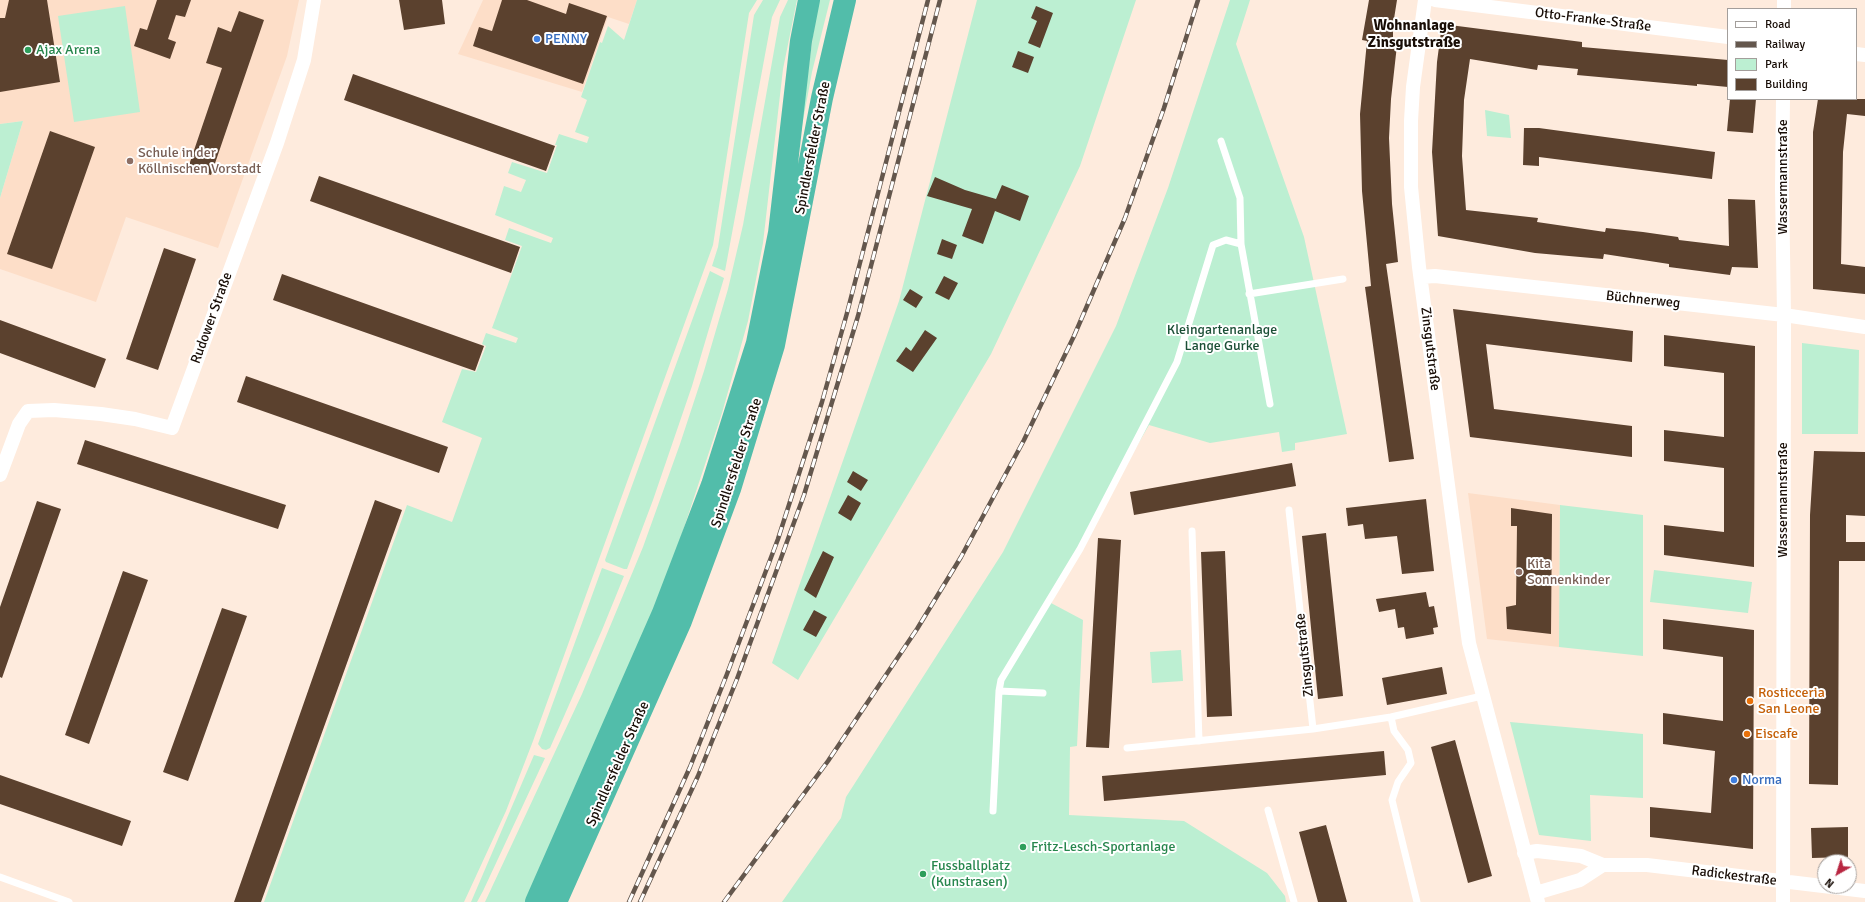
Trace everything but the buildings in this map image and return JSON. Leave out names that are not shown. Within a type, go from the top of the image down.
[{"type":"highway","name":"Spindlersfelder Straße","points":[[536,902],[663,613],[712,485],[757,343],[779,233],[801,41],[809,0]]},
{"type":"highway","name":"Spindlersfelder Straße","points":[[556,902],[681,621],[730,489],[774,346],[822,98],[845,0]]},
{"type":"street","name":"Rudower Straße","points":[[0,475],[18,424],[28,411],[54,410],[101,414],[135,419],[172,428],[280,135],[304,60],[314,0]]},
{"type":"street","name":"Zinsgutstraße","points":[[1425,0],[1413,87],[1411,121],[1411,187],[1421,277],[1469,643],[1537,898]]},
{"type":"street","name":"Otto-Franke-Straße","points":[[1435,0],[1727,37]]},
{"type":"street","name":"Wassermannstraße","points":[[1783,100],[1783,902]]},
{"type":"street","name":"Büchnerweg","points":[[1421,277],[1435,276],[1784,315],[1865,326]]},
{"type":"street","name":"Radickestraße","points":[[1524,853],[1537,851],[1581,856],[1603,865],[1646,865],[1783,883],[1865,891]]},
{"type":"street","points":[[1537,898],[1580,880],[1603,865]]},
{"type":"lane","points":[[1222,141],[1240,198],[1241,244],[1270,404]]},
{"type":"lane","points":[[993,811],[999,691],[1001,680],[1080,549],[1177,362],[1213,245],[1226,240],[1241,244]]},
{"type":"lane","points":[[1249,294],[1343,279]]},
{"type":"lane","name":"Zinsgutstraße","points":[[1289,510],[1313,729]]},
{"type":"lane","points":[[1192,531],[1199,740]]},
{"type":"lane","points":[[999,691],[1043,693]]},
{"type":"lane","points":[[1127,748],[1313,729],[1391,718],[1482,696]]},
{"type":"lane","points":[[1391,718],[1394,731],[1408,750],[1411,763],[1398,782],[1392,800],[1417,902]]},
{"type":"lane","points":[[1268,810],[1294,902]]},
{"type":"lane","points":[[0,877],[69,902]]},
{"type":"shaded area","name":"Schule in der Köllnischen Vorstadt","points":[[0,0],[299,0],[287,56],[218,248],[126,217],[96,302],[0,269],[0,198],[23,121],[0,124]]},
{"type":"shaded area","name":"PENNY","points":[[483,0],[637,0],[629,24],[608,17],[582,92],[458,54]]},
{"type":"shaded area","name":"Kita Sonnenkinder","points":[[1468,493],[1560,505],[1559,647],[1487,639]]},
{"type":"green space","points":[[637,0],[757,0],[749,13],[713,245],[533,741],[506,811],[464,902],[264,902],[407,505],[452,522],[482,438],[442,422],[462,369],[476,372],[486,346],[482,344],[486,333],[516,343],[518,338],[492,328],[522,246],[505,240],[509,228],[551,243],[553,238],[495,215],[504,186],[521,192],[526,180],[508,173],[512,162],[547,173],[557,145],[555,145],[559,134],[587,143],[589,137],[575,132],[587,100],[581,97],[600,42],[602,43],[608,26],[624,40]]},
{"type":"green space","points":[[763,0],[780,0],[772,17],[725,271],[712,266],[718,247],[754,15]]},
{"type":"green space","points":[[788,0],[797,0],[783,69],[763,243],[748,321],[722,413],[666,582],[567,814],[525,902],[485,902],[582,694],[643,547],[680,444],[704,371],[728,289],[743,225],[780,17]]},
{"type":"green space","points":[[818,0],[830,0],[812,72],[795,164]]},
{"type":"green space","points":[[977,0],[1136,0],[1080,166],[991,354],[798,680],[772,663],[899,301]]},
{"type":"green space","name":"Kleingartenanlage Lange Gurke","points":[[1230,0],[1250,0],[1236,44],[1304,237],[1347,434],[1295,443],[1295,450],[1282,452],[1279,432],[1210,443],[1149,425],[1096,517],[1051,603],[1083,620],[1077,746],[1070,747],[1069,815],[1184,821],[1267,873],[1285,896],[1286,902],[782,902],[841,818],[846,797],[1003,552],[1116,326],[1168,188]]},
{"type":"green space","points":[[125,6],[140,112],[74,122],[58,16]]},
{"type":"green space","points":[[1485,110],[1509,115],[1511,138],[1487,136]]},
{"type":"green space","points":[[23,121],[0,198],[0,124]]},
{"type":"green space","points":[[710,271],[724,278],[692,386],[653,500],[627,569],[624,569],[606,562],[605,560]]},
{"type":"green space","points":[[1802,343],[1859,350],[1858,434],[1802,434]]},
{"type":"green space","points":[[1560,505],[1643,515],[1643,656],[1559,647]]},
{"type":"green space","points":[[602,568],[624,576],[550,748],[546,750],[542,749],[538,744]]},
{"type":"green space","points":[[1654,570],[1752,582],[1748,613],[1650,602]]},
{"type":"green space","points":[[1181,650],[1183,681],[1152,683],[1150,652]]},
{"type":"green space","points":[[1510,722],[1643,734],[1643,798],[1590,795],[1591,841],[1539,835]]},
{"type":"green space","points":[[534,755],[545,758],[483,891],[477,902],[471,902]]},
{"type":"railway","points":[[629,902],[690,767],[778,539],[822,402],[847,313],[928,0]]},
{"type":"railway","points":[[640,902],[698,776],[737,679],[804,495],[858,316],[940,0]]},
{"type":"railway","points":[[724,902],[828,761],[917,629],[961,557],[1024,440],[1074,336],[1125,218],[1164,108],[1198,0]]},
{"type":"place","name":"PENNY","points":[[537,39]]},
{"type":"place","name":"Ajax Arena","points":[[28,50]]},
{"type":"place","name":"Schule in der Köllnischen Vorstadt","points":[[130,161]]},
{"type":"place","name":"Kita Sonnenkinder","points":[[1519,572]]},
{"type":"place","name":"Rosticceria San Leone","points":[[1750,701]]},
{"type":"place","name":"Eiscafe","points":[[1747,734]]},
{"type":"place","name":"Norma","points":[[1734,780]]},
{"type":"place","name":"Fritz-Lesch-Sportanlage","points":[[1023,847]]},
{"type":"place","name":"Fussballplatz (Kunstrasen)","points":[[923,874]]},
{"type":"district","name":"Wohnanlage Zinsgutstraße","points":[[1414,34]]}]
